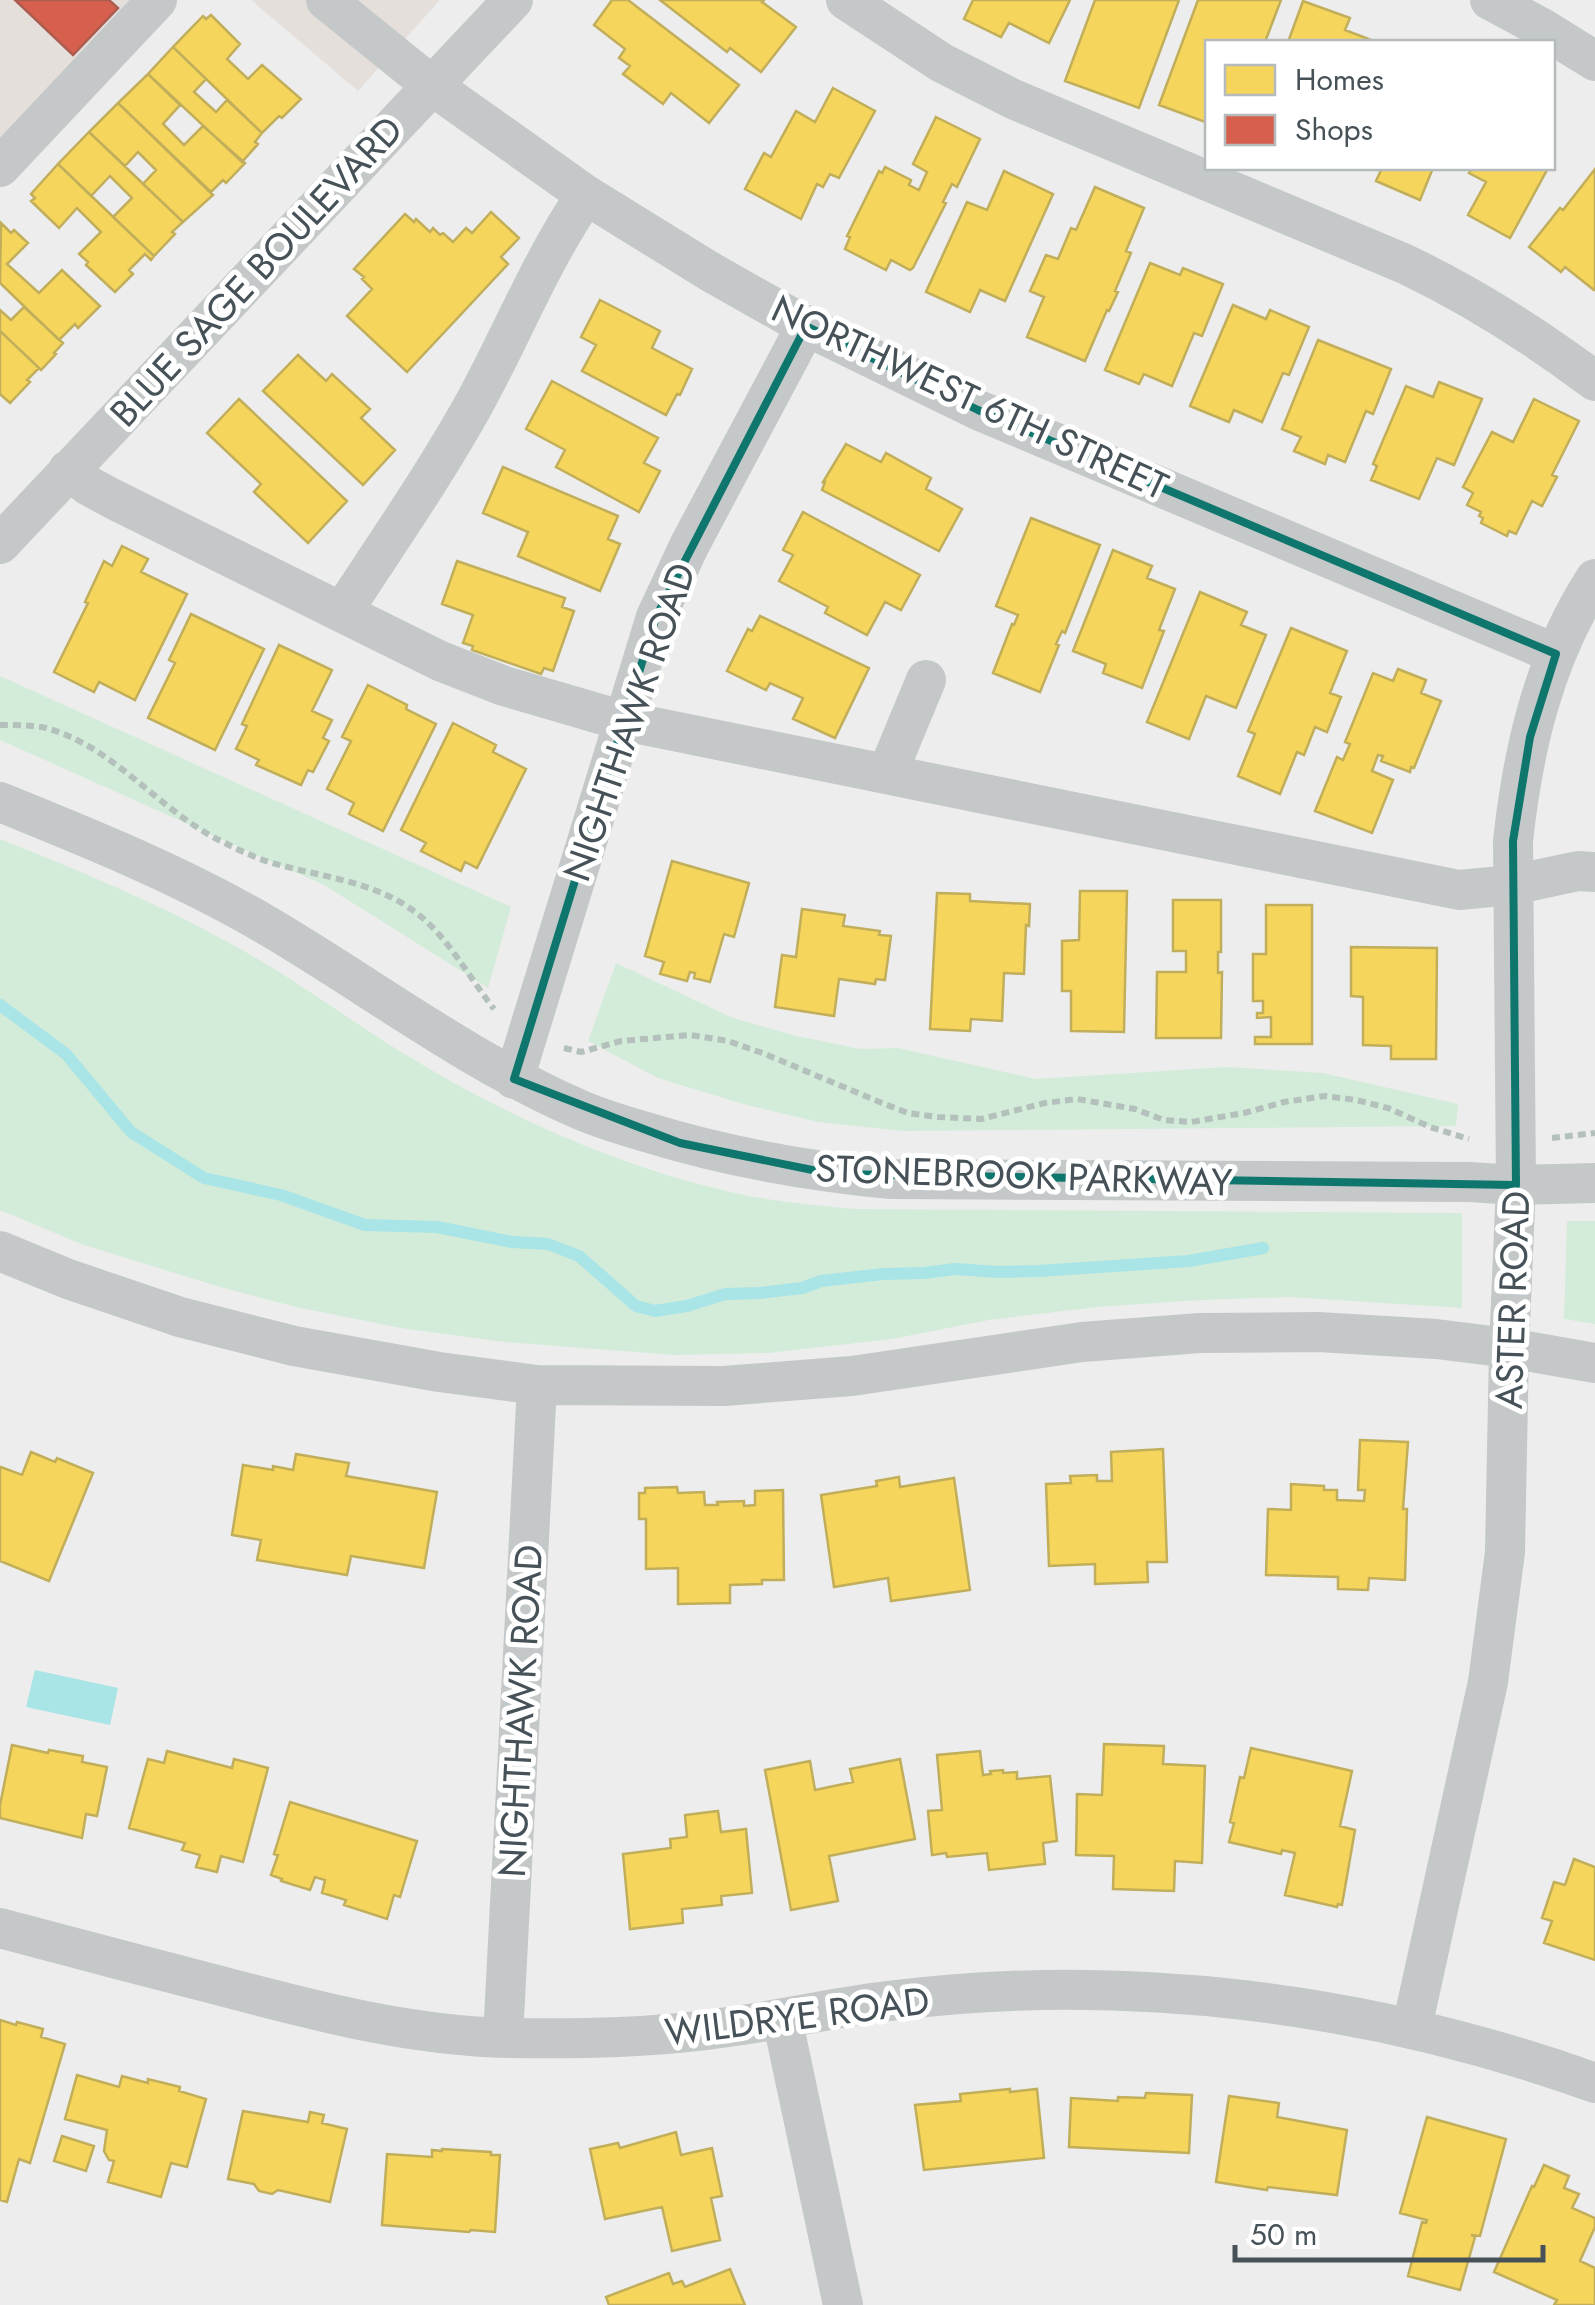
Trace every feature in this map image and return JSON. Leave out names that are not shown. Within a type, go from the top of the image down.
[{"type":"street","points":[[0,166],[157,0]]},
{"type":"street","name":"NORTHWEST 6TH STREET","points":[[326,0],[431,86],[586,195],[806,326],[978,410],[1556,654]]},
{"type":"street","name":"BLUE SAGE BOULEVARD","points":[[0,544],[512,0]]},
{"type":"street","points":[[846,0],[942,63],[1013,99],[1444,283],[1595,380]]},
{"type":"street","points":[[1490,0],[1595,60]]},
{"type":"street","points":[[342,611],[411,508],[473,404],[564,227],[586,195]]},
{"type":"street","name":"NIGHTHAWK ROAD","points":[[514,1078],[656,617],[806,326]]},
{"type":"street","points":[[68,470],[113,499],[440,661],[504,686],[624,720],[1459,890],[1512,885],[1578,871],[1595,872]]},
{"type":"street","name":"ASTER ROAD","points":[[1412,2027],[1488,1682],[1505,1552],[1516,1185],[1512,842],[1518,792],[1547,676],[1595,579]]},
{"type":"street","points":[[887,774],[926,680]]},
{"type":"street","name":"STONEBROOK PARKWAY","points":[[0,802],[137,859],[258,920],[459,1048],[577,1109],[728,1156],[832,1174],[891,1179],[1595,1184]]},
{"type":"street","points":[[0,1251],[68,1280],[180,1317],[294,1346],[537,1385],[724,1386],[852,1376],[1082,1342],[1200,1333],[1318,1332],[1436,1339],[1595,1364]]},
{"type":"street","name":"NIGHTHAWK ROAD","points":[[504,2038],[537,1385]]},
{"type":"street","name":"WILDRYE ROAD","points":[[0,1928],[335,2017],[452,2034],[609,2039],[726,2028],[890,2000],[1021,1990],[1126,1990],[1256,2000],[1360,2016],[1538,2062],[1595,2083]]},
{"type":"street","points":[[782,2018],[842,2305]]},
{"type":"path","points":[[0,725],[44,728],[66,736],[106,758],[196,829],[262,859],[379,892],[410,908],[435,929],[494,1008]]},
{"type":"path","points":[[580,1052],[621,1041],[674,1036],[728,1041],[882,1104],[938,1117],[980,1119],[1077,1099],[1135,1109],[1164,1120],[1191,1122],[1324,1096],[1388,1108],[1467,1139]]},
{"type":"highlighted area","points":[[806,326],[978,410],[1556,654],[1530,737],[1513,841],[1516,1185],[832,1174],[680,1143],[514,1079],[656,617]]},
{"type":"shaded area","points":[[0,0],[132,0],[0,142]]},
{"type":"shaded area","points":[[251,0],[440,0],[358,91]]},
{"type":"green space","points":[[0,676],[511,907],[488,988],[324,885],[0,740]]},
{"type":"green space","points":[[0,839],[207,931],[463,1088],[570,1140],[645,1168],[739,1194],[857,1209],[1462,1213],[1462,1308],[1289,1297],[1202,1300],[989,1320],[892,1339],[768,1353],[674,1355],[504,1342],[401,1328],[296,1307],[81,1244],[0,1210]]},
{"type":"green space","points":[[616,963],[733,1018],[860,1049],[898,1048],[1036,1079],[1227,1067],[1323,1073],[1458,1104],[1456,1126],[904,1131],[818,1122],[658,1078],[588,1041]]},
{"type":"green space","points":[[1567,1221],[1595,1221],[1595,1324],[1564,1319]]},
{"type":"water","points":[[35,1670],[118,1688],[110,1725],[26,1707]]},
{"type":"building: Homes","points":[[612,0],[628,0],[739,85],[709,123],[671,93],[663,104],[623,74],[630,66],[619,58],[625,49],[594,25]]},
{"type":"building: Homes","points":[[660,0],[764,0],[796,27],[761,72],[730,48],[727,52]]},
{"type":"building: Homes","points":[[973,0],[1070,0],[1049,43],[1009,23],[1001,37],[964,19]]},
{"type":"building: Homes","points":[[1095,0],[1179,0],[1139,108],[1065,81]]},
{"type":"building: Homes","points":[[1198,0],[1281,0],[1266,40],[1205,40],[1205,122],[1159,105]]},
{"type":"building: Homes","points":[[1303,1],[1350,18],[1345,30],[1371,40],[1289,40]]},
{"type":"building: Homes","points":[[211,15],[240,44],[227,59],[248,79],[262,65],[301,99],[262,133],[173,47],[203,16],[206,19]]},
{"type":"building: Homes","points":[[173,47],[206,79],[194,92],[216,112],[227,100],[262,133],[242,162],[148,74]]},
{"type":"building: Homes","points":[[148,74],[180,105],[163,124],[184,145],[203,126],[245,163],[226,183],[223,180],[211,192],[118,103]]},
{"type":"building: Homes","points":[[833,88],[875,111],[839,178],[830,174],[823,187],[817,184],[801,219],[745,189],[764,153],[771,157],[796,111],[815,122]]},
{"type":"building: Homes","points":[[118,103],[213,195],[183,222],[143,184],[156,170],[138,152],[125,166],[89,132]]},
{"type":"building: Homes","points":[[936,117],[980,139],[957,187],[952,184],[913,268],[891,260],[886,270],[845,249],[850,237],[847,236],[879,171],[882,173],[885,167],[911,180],[909,185],[919,190],[927,172],[913,164]]},
{"type":"building: Homes","points":[[89,132],[183,222],[154,256],[113,217],[132,198],[110,176],[91,196],[58,164]]},
{"type":"building: Homes","points":[[58,164],[154,256],[151,260],[145,254],[115,292],[79,254],[101,232],[77,208],[59,228],[31,201],[35,198],[31,194]]},
{"type":"building: Homes","points":[[1595,169],[1594,290],[1565,267],[1561,272],[1529,247]]},
{"type":"building: Homes","points":[[1381,170],[1432,170],[1420,200],[1376,181]]},
{"type":"building: Homes","points":[[1547,170],[1510,238],[1468,215],[1486,182],[1469,173]]},
{"type":"building: Homes","points":[[1004,171],[1053,194],[1005,301],[980,290],[970,312],[926,292],[967,202],[987,210]]},
{"type":"building: Homes","points":[[1095,187],[1144,208],[1126,251],[1131,253],[1115,291],[1118,292],[1085,361],[1027,337],[1044,297],[1030,291],[1046,255],[1058,259]]},
{"type":"building: Homes","points":[[491,212],[519,238],[501,257],[508,264],[407,372],[347,316],[372,289],[354,269],[405,214],[453,242],[466,228],[472,233]]},
{"type":"building: Homes","points":[[1,223],[28,243],[7,264],[39,293],[62,270],[100,306],[59,340],[0,283]]},
{"type":"building: Homes","points":[[1150,263],[1180,275],[1183,268],[1223,284],[1202,336],[1194,333],[1172,386],[1144,374],[1139,384],[1105,370]]},
{"type":"building: Homes","points":[[600,300],[660,331],[652,348],[692,369],[666,415],[582,371],[596,345],[581,337]]},
{"type":"building: Homes","points":[[1233,305],[1266,319],[1270,310],[1309,327],[1289,375],[1283,373],[1262,422],[1234,410],[1229,422],[1190,406]]},
{"type":"building: Homes","points":[[24,307],[63,343],[41,370],[0,331],[0,310],[11,320]]},
{"type":"building: Homes","points":[[0,331],[39,368],[10,403],[0,394]]},
{"type":"building: Homes","points":[[1318,340],[1391,369],[1373,414],[1366,411],[1345,462],[1328,455],[1325,464],[1294,451],[1301,437],[1282,429]]},
{"type":"building: Homes","points":[[298,355],[326,381],[332,374],[370,409],[361,418],[395,450],[363,485],[263,391]]},
{"type":"building: Homes","points":[[552,381],[658,438],[644,463],[660,471],[639,512],[556,467],[565,450],[526,429]]},
{"type":"building: Homes","points":[[1439,382],[1482,399],[1454,465],[1437,458],[1419,499],[1371,480],[1377,466],[1373,464],[1406,386],[1433,397]]},
{"type":"building: Homes","points":[[239,399],[347,501],[308,543],[254,492],[261,484],[207,433]]},
{"type":"building: Homes","points":[[1534,399],[1579,421],[1552,475],[1557,477],[1542,506],[1532,501],[1516,534],[1509,531],[1507,536],[1481,523],[1481,512],[1467,505],[1473,493],[1463,487],[1492,432],[1513,442]]},
{"type":"building: Homes","points":[[846,444],[881,462],[886,453],[931,478],[926,489],[962,509],[939,551],[822,490]]},
{"type":"building: Homes","points":[[503,467],[618,516],[608,539],[620,544],[600,591],[518,556],[528,532],[483,513]]},
{"type":"building: Homes","points":[[803,512],[920,575],[901,610],[885,602],[867,635],[825,613],[828,607],[779,581],[793,555],[783,550]]},
{"type":"building: Homes","points":[[1031,518],[1100,545],[1065,633],[1062,631],[1056,644],[1059,645],[1040,692],[993,673],[1018,615],[996,606]]},
{"type":"building: Homes","points":[[122,546],[148,559],[141,572],[187,594],[135,700],[99,682],[94,692],[54,672],[104,561],[112,566]]},
{"type":"building: Homes","points":[[1113,550],[1152,566],[1147,578],[1175,589],[1142,688],[1103,673],[1106,664],[1073,651]]},
{"type":"building: Homes","points":[[457,561],[565,598],[562,607],[574,611],[553,671],[544,668],[541,674],[472,650],[473,646],[463,643],[473,615],[442,604]]},
{"type":"building: Homes","points":[[1200,592],[1247,612],[1241,625],[1266,635],[1236,708],[1206,696],[1189,739],[1147,722]]},
{"type":"building: Homes","points":[[191,614],[264,649],[215,750],[148,718],[175,663],[169,660]]},
{"type":"building: Homes","points":[[760,616],[869,668],[835,738],[793,719],[803,698],[770,683],[766,690],[727,671],[748,629],[752,631]]},
{"type":"building: Homes","points":[[1291,628],[1347,651],[1330,693],[1341,697],[1327,732],[1315,727],[1304,755],[1297,752],[1280,794],[1238,776],[1255,734],[1248,731]]},
{"type":"building: Homes","points":[[279,645],[332,670],[312,711],[332,720],[323,738],[329,741],[313,772],[308,770],[301,785],[256,765],[259,760],[236,749],[247,726],[242,724]]},
{"type":"building: Homes","points":[[1398,669],[1426,680],[1421,693],[1441,701],[1410,772],[1381,761],[1383,756],[1378,755],[1372,771],[1393,780],[1372,833],[1315,811],[1337,757],[1343,760],[1350,744],[1345,742],[1373,673],[1393,681]]},
{"type":"building: Homes","points":[[368,685],[436,724],[383,831],[349,814],[354,803],[327,789],[351,741],[342,737]]},
{"type":"building: Homes","points":[[453,723],[496,745],[493,752],[526,769],[477,868],[465,862],[461,871],[421,851],[426,843],[401,830]]},
{"type":"building: Homes","points":[[672,861],[749,883],[734,937],[724,934],[710,982],[694,978],[695,973],[690,972],[687,981],[660,974],[664,962],[645,956]]},
{"type":"building: Homes","points":[[1080,891],[1127,891],[1124,1032],[1071,1031],[1071,991],[1062,991],[1062,941],[1079,940]]},
{"type":"building: Homes","points":[[937,893],[970,894],[970,901],[1030,904],[1024,974],[1004,973],[1002,1021],[971,1019],[970,1031],[930,1029]]},
{"type":"building: Homes","points":[[1173,900],[1221,900],[1221,1038],[1156,1038],[1157,972],[1186,972],[1186,951],[1173,951]]},
{"type":"building: Homes","points":[[1266,905],[1312,905],[1312,1044],[1255,1044],[1255,1037],[1271,1037],[1271,1017],[1257,1018],[1257,1013],[1263,1013],[1263,1001],[1253,1001],[1253,954],[1266,954]]},
{"type":"building: Homes","points":[[802,909],[845,915],[843,926],[891,936],[885,980],[876,979],[875,984],[839,979],[834,1016],[775,1007],[782,955],[796,957]]},
{"type":"building: Homes","points":[[1351,947],[1437,948],[1436,1059],[1391,1059],[1391,1046],[1363,1045],[1363,997],[1351,996]]},
{"type":"building: Homes","points":[[1360,1440],[1408,1442],[1403,1509],[1407,1509],[1405,1580],[1369,1578],[1368,1590],[1338,1589],[1338,1577],[1266,1575],[1268,1509],[1291,1510],[1291,1484],[1324,1486],[1324,1490],[1337,1490],[1337,1500],[1364,1501],[1365,1490],[1358,1490]]},
{"type":"building: Homes","points":[[1163,1449],[1167,1562],[1147,1562],[1148,1582],[1095,1584],[1095,1564],[1049,1566],[1046,1484],[1071,1483],[1070,1476],[1097,1475],[1097,1481],[1112,1481],[1111,1452]]},
{"type":"building: Homes","points":[[31,1452],[93,1473],[49,1581],[0,1561],[0,1469],[22,1475]]},
{"type":"building: Homes","points":[[296,1454],[349,1463],[346,1476],[437,1492],[424,1568],[351,1556],[347,1575],[257,1560],[261,1540],[232,1535],[243,1465],[293,1470]]},
{"type":"building: Homes","points":[[899,1477],[900,1487],[954,1478],[970,1590],[891,1601],[888,1578],[834,1587],[821,1495],[877,1486],[876,1481]]},
{"type":"building: Homes","points":[[677,1487],[678,1493],[704,1492],[705,1505],[744,1501],[744,1506],[755,1505],[755,1491],[783,1490],[784,1580],[730,1585],[730,1603],[678,1604],[678,1568],[646,1569],[646,1519],[639,1519],[639,1493],[645,1493],[645,1488]]},
{"type":"building: Homes","points":[[1104,1744],[1164,1746],[1163,1764],[1205,1766],[1202,1863],[1175,1861],[1174,1891],[1113,1889],[1114,1856],[1076,1855],[1077,1794],[1102,1795]]},
{"type":"building: Homes","points":[[12,1745],[83,1756],[82,1762],[107,1767],[97,1816],[86,1814],[82,1838],[0,1818]]},
{"type":"building: Homes","points":[[1251,1748],[1352,1771],[1340,1826],[1355,1830],[1342,1905],[1285,1895],[1295,1853],[1282,1850],[1281,1854],[1229,1842],[1240,1777],[1244,1778]]},
{"type":"building: Homes","points":[[167,1751],[232,1768],[234,1759],[268,1768],[243,1862],[221,1856],[217,1872],[196,1867],[200,1855],[182,1850],[185,1843],[129,1828],[148,1759],[164,1763]]},
{"type":"building: Homes","points":[[980,1751],[983,1775],[1003,1770],[1017,1772],[1017,1779],[1050,1776],[1057,1841],[1043,1843],[1045,1864],[989,1870],[987,1853],[932,1855],[928,1811],[942,1810],[937,1755]]},
{"type":"building: Homes","points":[[900,1759],[915,1839],[829,1856],[838,1901],[791,1910],[765,1770],[810,1761],[815,1790],[853,1782],[850,1769]]},
{"type":"building: Homes","points":[[290,1802],[417,1841],[400,1897],[394,1895],[387,1919],[322,1893],[325,1880],[315,1877],[310,1890],[271,1875]]},
{"type":"building: Homes","points":[[718,1811],[721,1832],[746,1829],[752,1893],[721,1896],[722,1905],[682,1909],[683,1923],[630,1929],[623,1854],[671,1848],[670,1839],[687,1837],[685,1815]]},
{"type":"building: Homes","points":[[1574,1859],[1595,1867],[1595,1960],[1544,1943],[1552,1921],[1542,1918],[1554,1882],[1565,1885]]},
{"type":"building: Homes","points":[[0,2020],[43,2029],[41,2037],[65,2044],[30,2163],[19,2159],[7,2202],[0,2200]]},
{"type":"building: Homes","points":[[77,2075],[119,2087],[122,2076],[148,2083],[148,2079],[206,2099],[187,2167],[171,2163],[161,2197],[108,2182],[114,2161],[104,2151],[107,2130],[65,2119]]},
{"type":"building: Homes","points":[[1037,2089],[1044,2158],[924,2170],[915,2105],[961,2101],[960,2094]]},
{"type":"building: Homes","points":[[1146,2093],[1192,2095],[1189,2153],[1069,2147],[1071,2098],[1118,2101],[1118,2097],[1145,2098]]},
{"type":"building: Homes","points":[[1229,2096],[1279,2103],[1277,2117],[1347,2130],[1337,2195],[1216,2182]]},
{"type":"building: Homes","points":[[243,2111],[308,2122],[310,2112],[324,2115],[322,2123],[347,2129],[330,2202],[278,2190],[272,2194],[259,2191],[254,2184],[228,2179]]},
{"type":"building: Homes","points":[[1427,2117],[1506,2139],[1480,2236],[1471,2235],[1475,2237],[1460,2290],[1408,2276],[1422,2222],[1427,2220],[1400,2213]]},
{"type":"building: Homes","points":[[676,2132],[681,2155],[712,2148],[722,2196],[711,2198],[720,2240],[672,2251],[662,2207],[605,2219],[590,2149],[618,2143],[620,2148]]},
{"type":"building: Homes","points":[[62,2136],[94,2146],[86,2171],[54,2161]]},
{"type":"building: Homes","points":[[432,2150],[500,2155],[495,2232],[382,2225],[387,2154],[432,2157]]},
{"type":"building: Homes","points":[[1544,2165],[1569,2176],[1564,2188],[1579,2194],[1572,2208],[1595,2218],[1580,2261],[1595,2268],[1595,2305],[1554,2305],[1557,2300],[1494,2272]]},
{"type":"building: Homes","points":[[730,2269],[745,2305],[609,2305],[606,2297],[669,2273],[673,2284],[682,2281],[685,2287]]},
{"type":"building: Shops","points":[[15,0],[109,0],[118,8],[73,55]]},
{"type":"waterway","points":[[0,1005],[66,1054],[131,1132],[204,1178],[281,1195],[365,1225],[437,1227],[512,1242],[548,1244],[579,1256],[636,1306],[655,1311],[725,1294],[802,1288],[821,1281],[883,1274],[955,1269],[1039,1271],[1189,1261],[1263,1248]]}]
